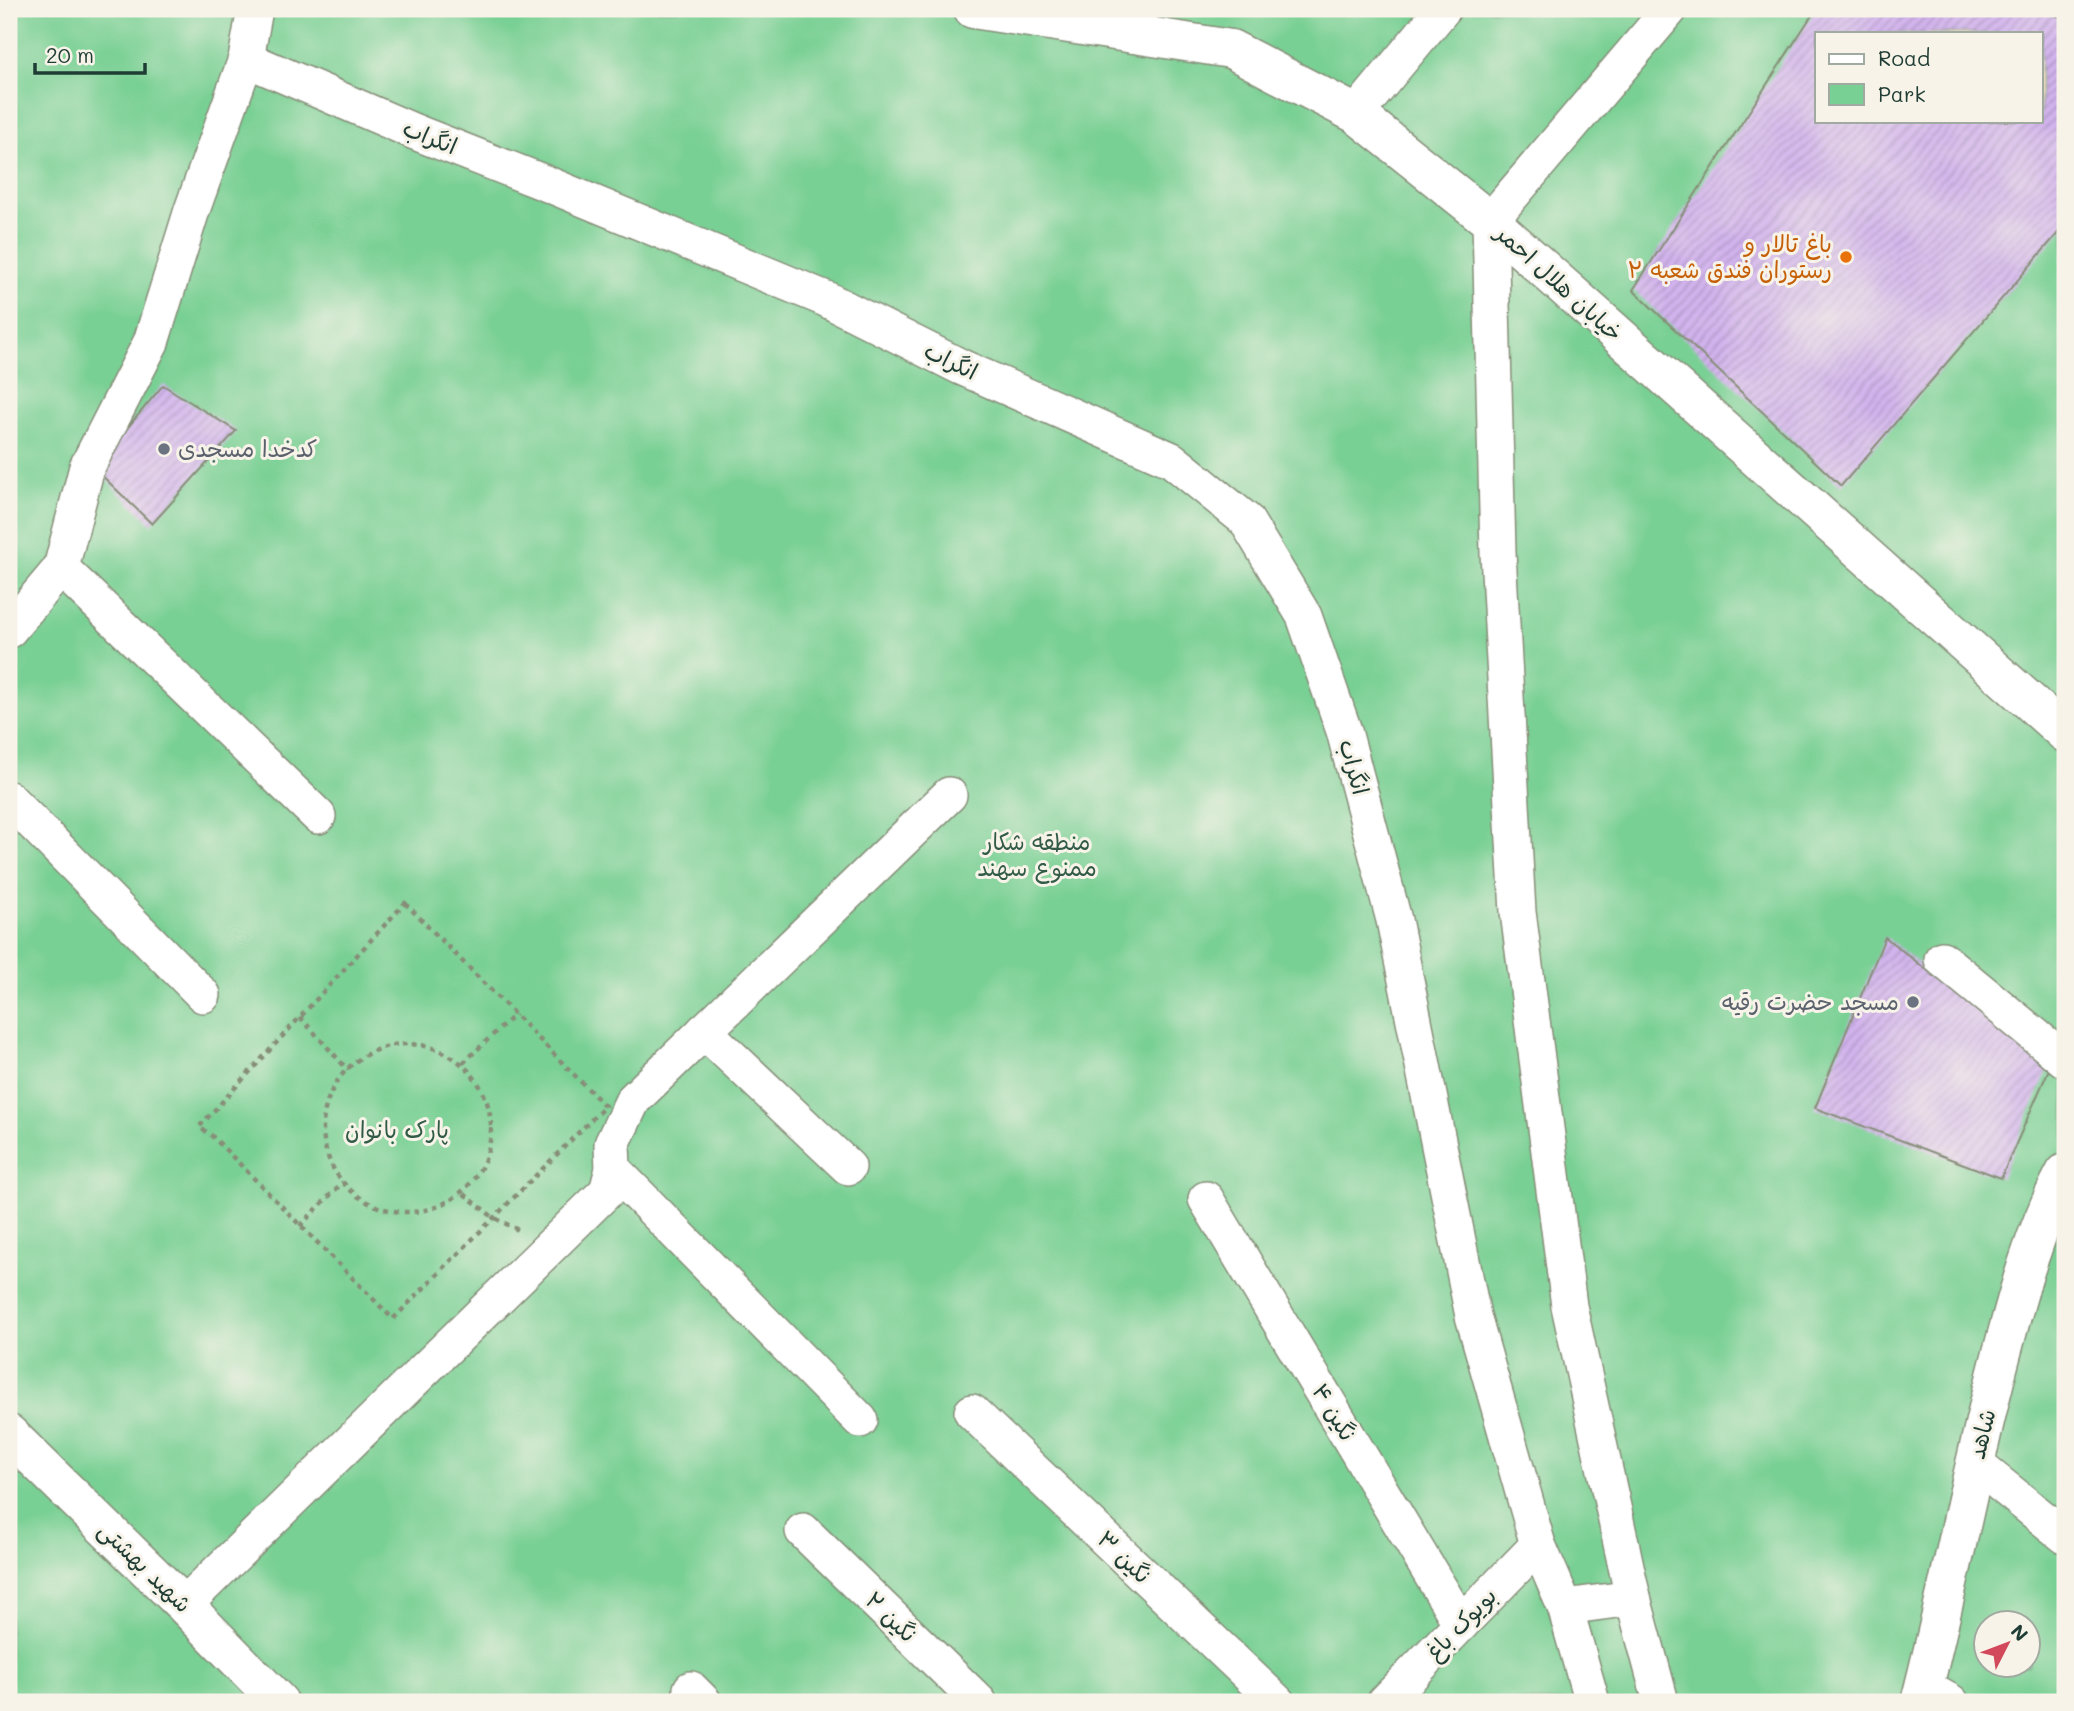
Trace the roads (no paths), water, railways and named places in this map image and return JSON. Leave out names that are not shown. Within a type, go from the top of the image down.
[{"type":"street","points":[[9,630],[61,568],[87,467],[151,342],[192,210],[246,59],[255,9]]},
{"type":"street","name":"خیابان هلال احمر","points":[[973,9],[1137,22],[1231,49],[1356,114],[1490,221],[2062,734]]},
{"type":"street","points":[[1356,114],[1443,9]]},
{"type":"street","points":[[1661,1702],[1633,1598],[1569,1306],[1518,912],[1498,553],[1490,221],[1670,9]]},
{"type":"street","name":"انگراب","points":[[246,59],[415,132],[826,299],[961,367],[1172,460],[1246,520],[1304,616],[1344,731],[1394,920],[1473,1316],[1538,1545],[1565,1606],[1592,1702]]},
{"type":"street","points":[[61,568],[318,816]]},
{"type":"street","points":[[184,1605],[607,1191],[613,1169],[612,1144],[633,1100],[948,795]]},
{"type":"street","points":[[9,799],[203,995]]},
{"type":"street","points":[[1942,959],[2065,1060]]},
{"type":"street","points":[[704,1031],[848,1167]]},
{"type":"street","points":[[613,1169],[860,1420]]},
{"type":"street","name":"شاهد","points":[[1932,1697],[1948,1587],[1974,1463],[2016,1304],[2049,1202],[2065,1173]]},
{"type":"street","name":"نگین ۴","points":[[1206,1199],[1461,1624]]},
{"type":"street","name":"نگین ۳","points":[[972,1412],[1277,1702]]},
{"type":"street","name":"شهید بهشتی","points":[[9,1434],[279,1702]]},
{"type":"street","points":[[1974,1463],[2065,1536]]},
{"type":"street","name":"نگین ۲","points":[[803,1531],[979,1702]]},
{"type":"street","name":"بویوک باغ","points":[[1385,1702],[1538,1545]]},
{"type":"street","points":[[1565,1606],[1633,1598]]},
{"type":"place","name":"باغ تالار و رستوران فندق شعبه ۲","points":[[1846,257]]},
{"type":"place","name":"کدخدا مسجدی","points":[[164,449]]},
{"type":"place","name":"مسجد حضرت رقیه","points":[[1913,1002]]},
{"type":"park label","name":"منطقه شکار ممنوع سهند","points":[[1037,855]]},
{"type":"park label","name":"پارک بانوان","points":[[397,1130]]}]
